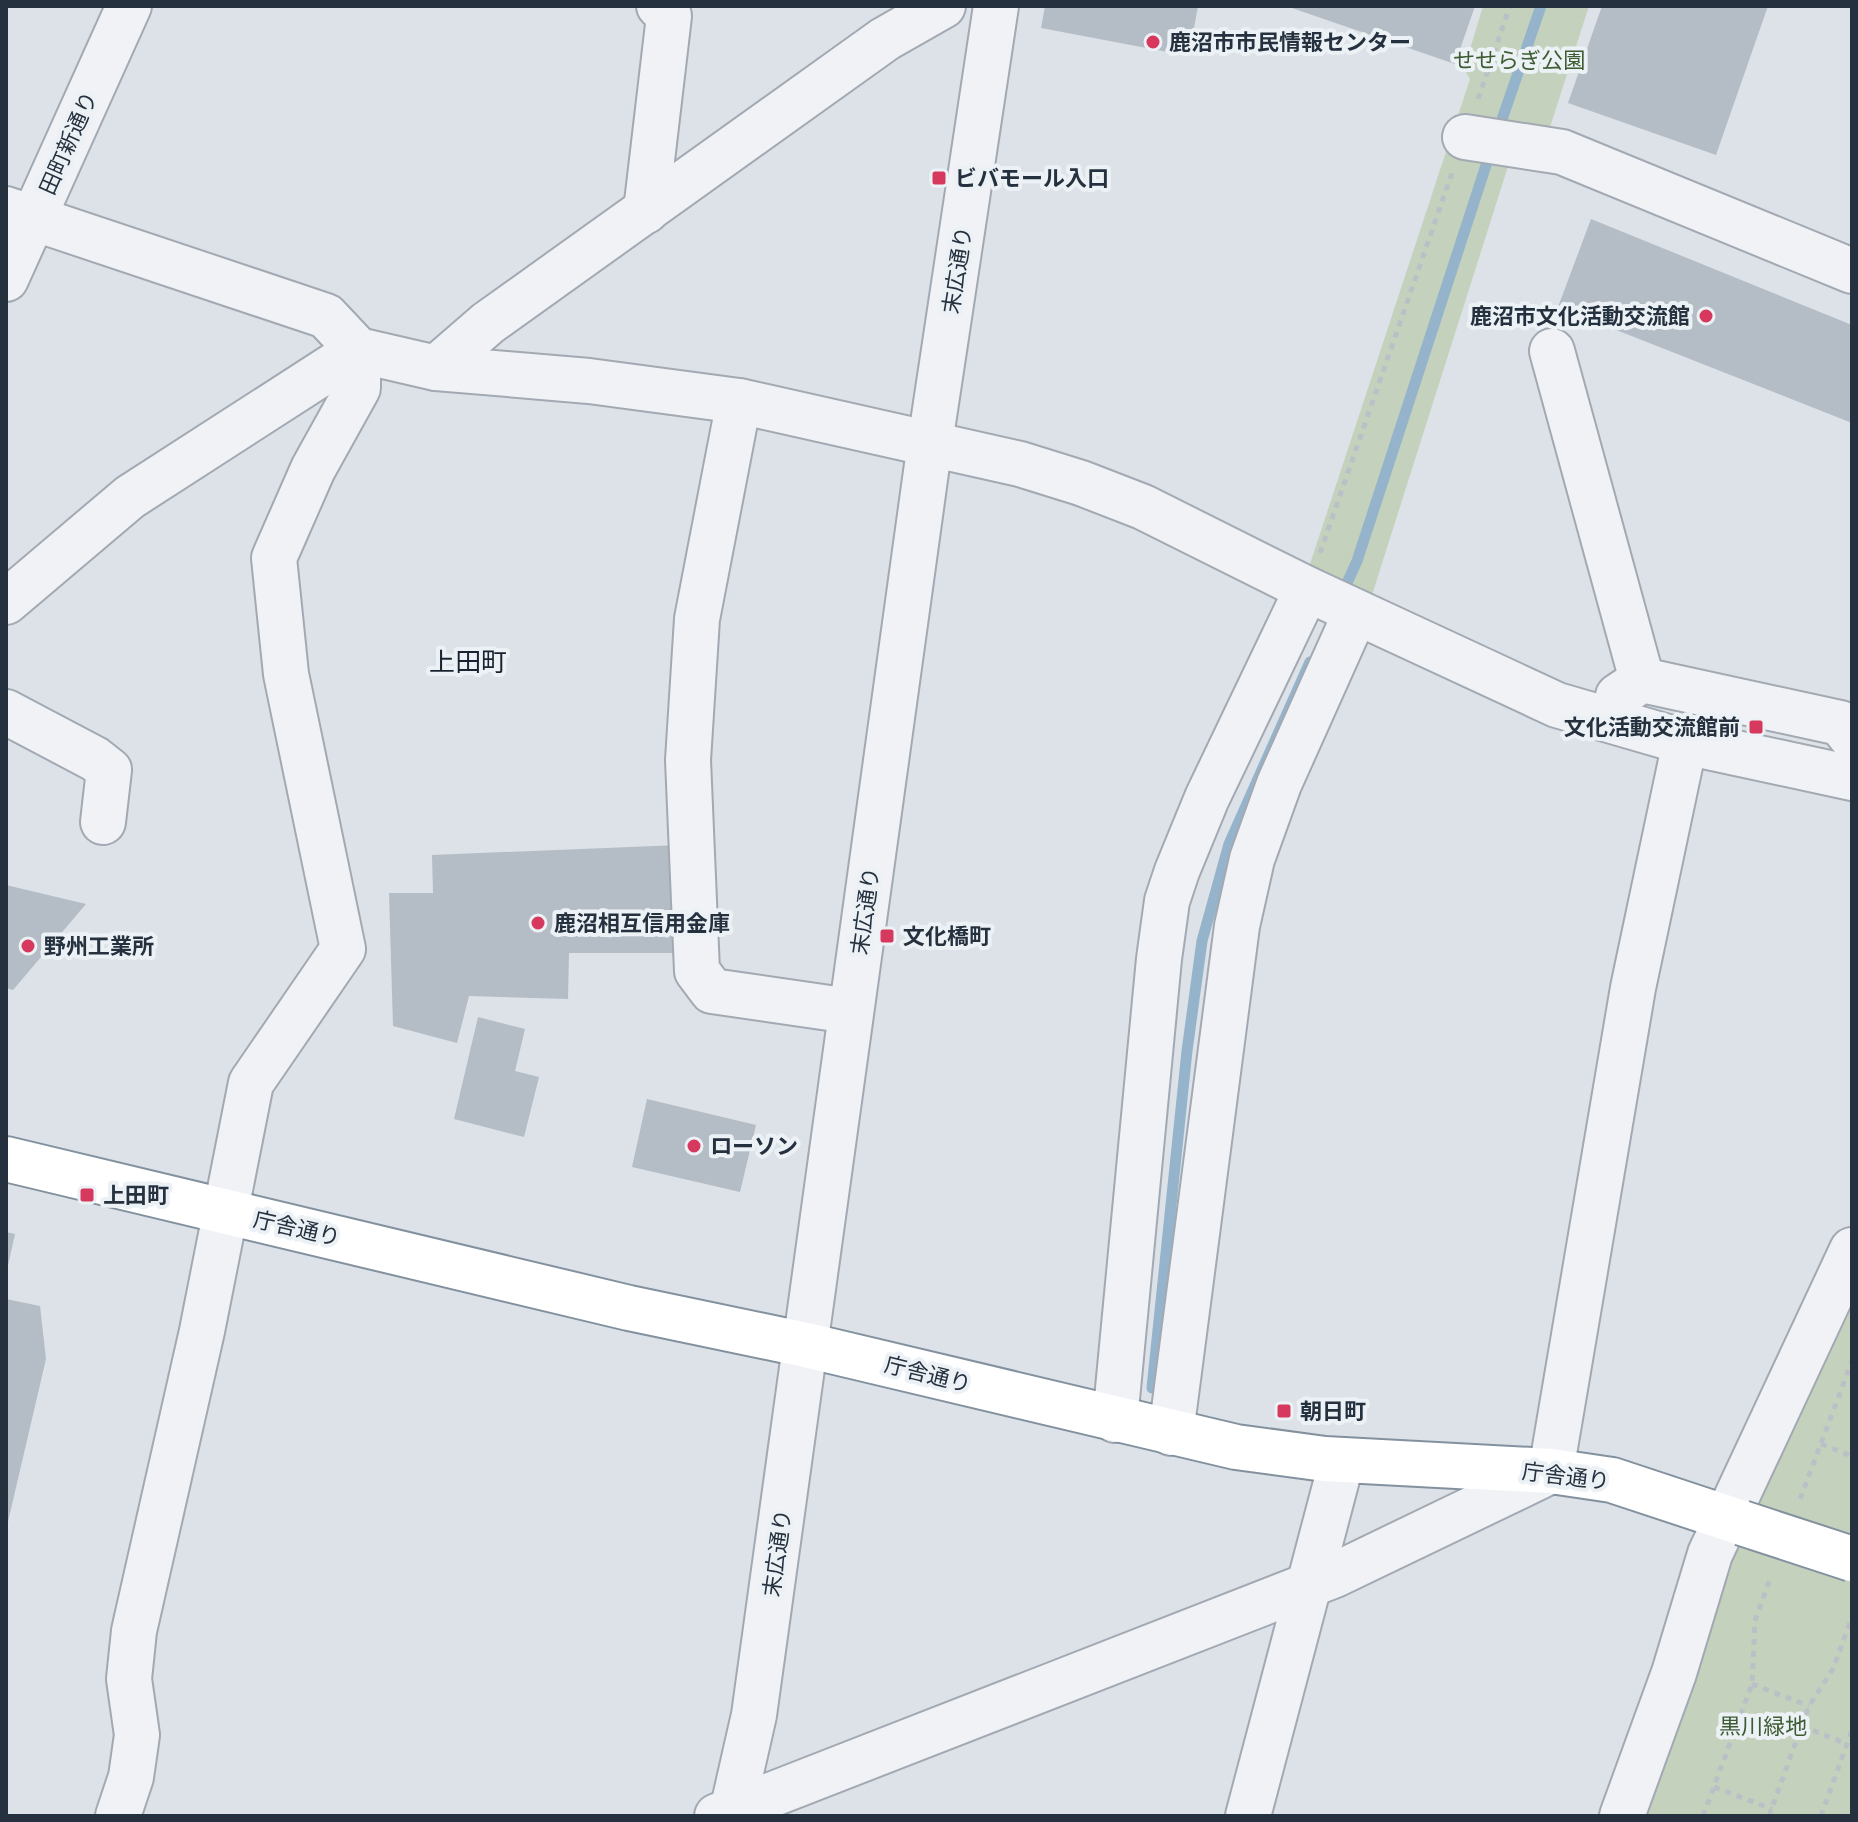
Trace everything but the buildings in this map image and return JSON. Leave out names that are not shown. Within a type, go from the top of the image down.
[{"type":"highway","name":"庁舎通り","points":[[6,1159],[629,1308],[806,1345],[1236,1447],[1342,1460],[1551,1471],[1612,1480],[1852,1559]]},
{"type":"street","name":"田町新通り","points":[[6,279],[20,213],[129,6]]},
{"type":"street","points":[[646,211],[669,16],[659,6]]},
{"type":"street","points":[[436,368],[488,323],[885,39],[943,6]]},
{"type":"street","name":"末広通り","points":[[727,1814],[754,1715],[930,443],[996,6]]},
{"type":"street","points":[[1465,137],[1562,152],[1852,271]]},
{"type":"street","points":[[20,213],[326,316],[358,350],[436,368],[589,381],[739,401],[1020,464],[1143,507],[1307,589],[1557,705],[1685,742],[1852,778]]},
{"type":"street","points":[[6,602],[130,497],[358,350]]},
{"type":"street","points":[[118,1816],[131,1777],[137,1735],[129,1679],[134,1631],[182,1428],[251,1083],[343,949],[286,674],[274,558],[313,469],[358,388],[358,350]]},
{"type":"street","points":[[1552,351],[1642,680]]},
{"type":"street","points":[[739,401],[697,619],[688,760],[697,971],[712,991],[850,1011]]},
{"type":"street","points":[[1115,1420],[1167,901],[1207,798],[1307,589]]},
{"type":"street","points":[[1171,1433],[1237,926],[1252,859],[1279,784],[1356,612]]},
{"type":"street","points":[[1590,715],[1642,680],[1840,723],[1852,738]]},
{"type":"street","points":[[6,712],[95,759],[109,770],[103,822]]},
{"type":"street","points":[[727,1814],[1309,1585],[1551,1471],[1633,988],[1685,742]]},
{"type":"street","points":[[1622,1816],[1674,1673],[1710,1554],[1734,1521],[1852,1250]]},
{"type":"street","points":[[1248,1816],[1342,1460]]},
{"type":"path","points":[[1307,589],[1510,6]]},
{"type":"path","points":[[1798,1503],[1852,1361]]},
{"type":"path","points":[[1821,1444],[1852,1456]]},
{"type":"path","points":[[1703,1816],[1752,1684],[1755,1621],[1776,1561]]},
{"type":"path","points":[[1714,1787],[1771,1813],[1809,1706],[1833,1669],[1852,1617]]},
{"type":"path","points":[[1752,1684],[1809,1706]]},
{"type":"path","points":[[1802,1726],[1847,1744]]},
{"type":"path","points":[[1821,1816],[1852,1730]]},
{"type":"green space","name":"せせらぎ公園","points":[[1483,6],[1589,6],[1551,124],[1547,130],[1518,135],[1372,595],[1309,567],[1470,79],[1464,69]]},
{"type":"green space","name":"黒川緑地","points":[[1852,1279],[1852,1816],[1637,1816],[1714,1581]]},
{"type":"waterway","points":[[1497,134],[1541,6]]},
{"type":"waterway","points":[[1341,596],[1357,561],[1491,150]]},
{"type":"waterway","points":[[1152,1388],[1187,1051],[1202,941],[1229,844],[1310,662]]},
{"type":"place","name":"鹿沼市市民情報センター","points":[[1153,42]]},
{"type":"place","name":"ビバモール入口","points":[[939,178]]},
{"type":"place","name":"鹿沼市文化活動交流館","points":[[1706,316]]},
{"type":"place","name":"文化活動交流館前","points":[[1756,727]]},
{"type":"place","name":"鹿沼相互信用金庫","points":[[538,923]]},
{"type":"place","name":"文化橋町","points":[[887,936]]},
{"type":"place","name":"野州工業所","points":[[28,946]]},
{"type":"place","name":"ローソン","points":[[694,1146]]},
{"type":"place","name":"上田町","points":[[87,1195]]},
{"type":"place","name":"朝日町","points":[[1284,1411]]},
{"type":"district","name":"上田町","points":[[468,662]]}]
